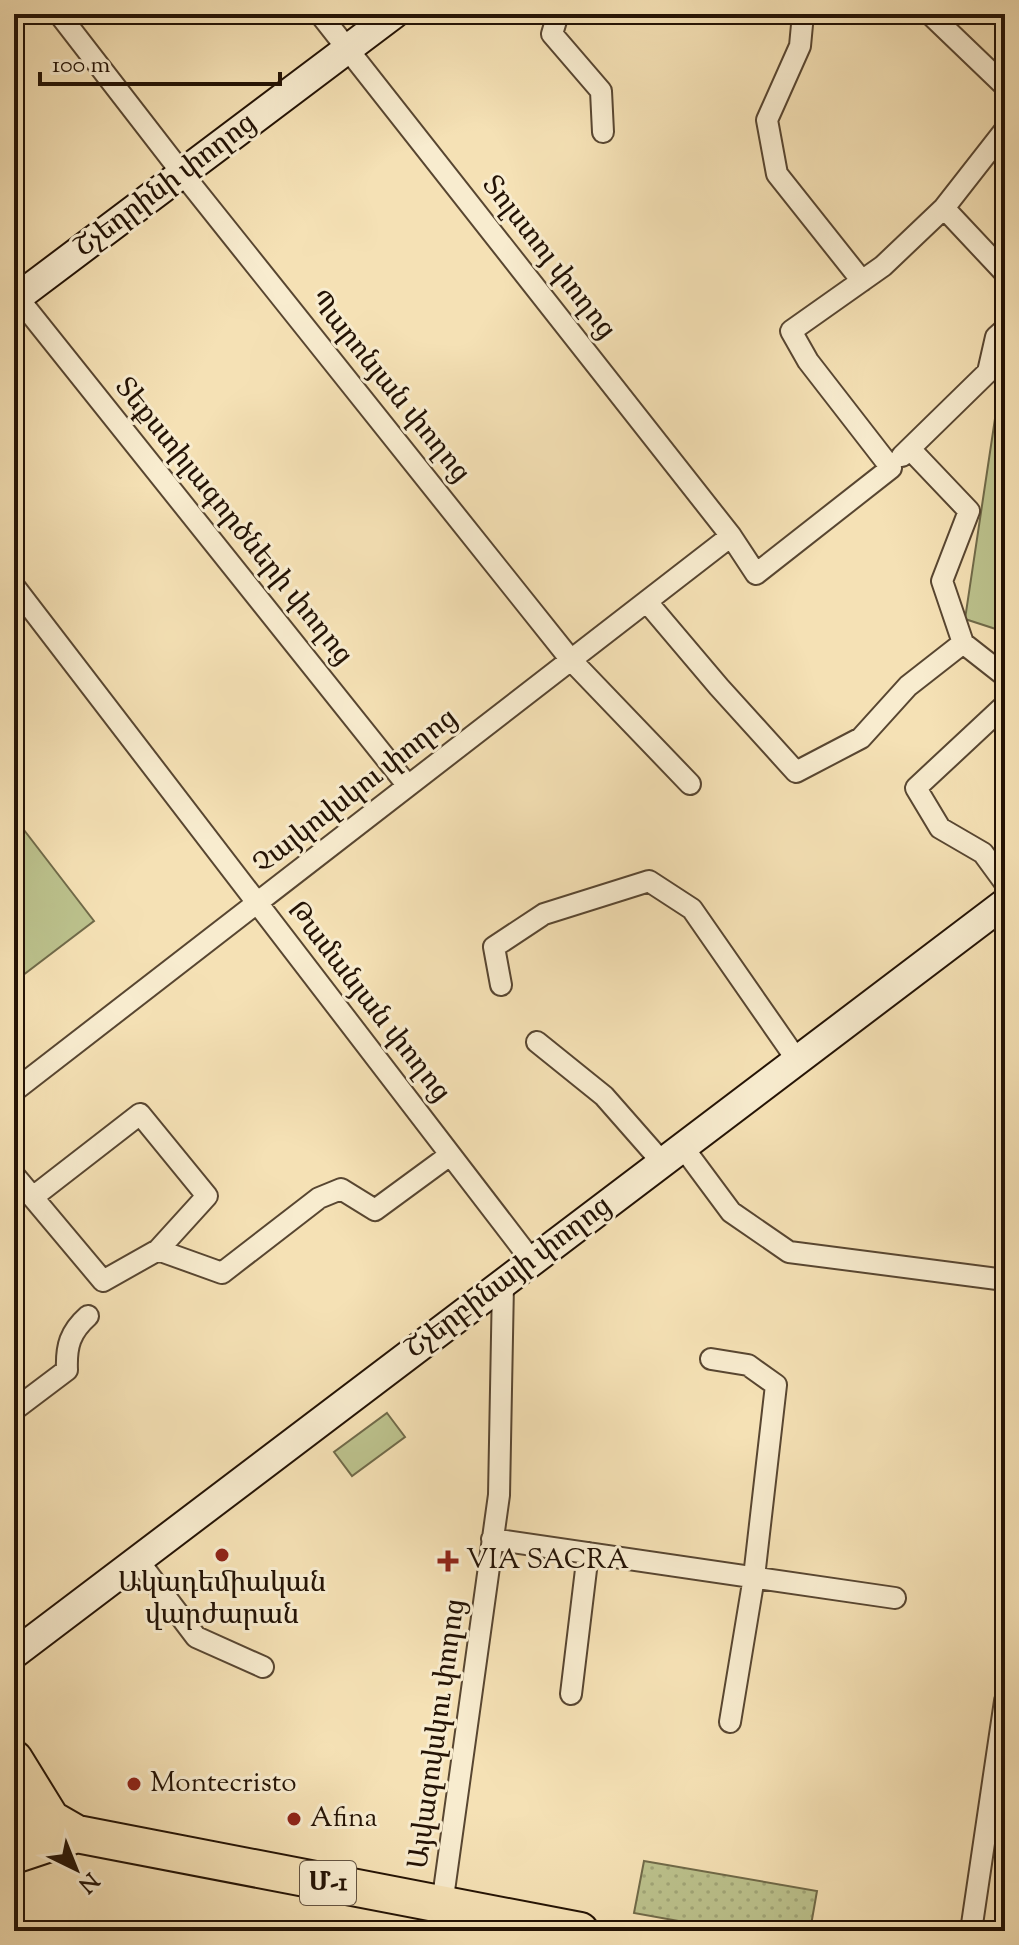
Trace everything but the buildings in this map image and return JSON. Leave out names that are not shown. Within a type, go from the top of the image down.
[{"type":"highway","points":[[14,1759],[64,1826]]},
{"type":"highway","name":"Մ-1","points":[[14,1813],[64,1826],[575,1931]]},
{"type":"highway","name":"Մ-1","points":[[14,1855],[64,1826]]},
{"type":"street","name":"Պարոնյան փողոց","points":[[59,14],[571,660],[690,784]]},
{"type":"street","name":"Տոլստոյ փողոց","points":[[320,14],[731,536],[756,574],[891,468]]},
{"type":"street","name":"Շչեդրինի փողոց","points":[[15,297],[394,14]]},
{"type":"street","points":[[558,14],[552,34],[601,91],[603,132]]},
{"type":"street","points":[[803,14],[800,46],[767,120],[777,174],[862,281]]},
{"type":"street","points":[[930,14],[1005,86]]},
{"type":"street","points":[[1005,130],[944,208],[883,266],[791,331],[808,361],[891,468],[988,372],[996,337],[1005,329]]},
{"type":"street","points":[[944,208],[1005,273]]},
{"type":"street","name":"Տեքստիլագործների փողոց","points":[[15,297],[408,786]]},
{"type":"street","points":[[910,449],[969,511],[942,581],[963,643],[1005,676]]},
{"type":"street","name":"Չայկովսկու փողոց","points":[[14,1091],[731,536]]},
{"type":"street","name":"Թամանյան փողոց","points":[[14,586],[532,1261]]},
{"type":"street","points":[[647,602],[796,772],[861,738],[908,686],[963,643]]},
{"type":"street","points":[[1005,705],[916,788],[940,828],[983,853],[1005,883]]},
{"type":"street","points":[[501,985],[494,947],[544,914],[649,881],[692,909],[797,1060]]},
{"type":"street","name":"Շչերբինայի փողոց","points":[[14,1654],[1005,903]]},
{"type":"street","points":[[537,1042],[672,1154],[731,1212],[789,1252],[1005,1280]]},
{"type":"street","points":[[14,1175],[103,1281],[158,1250],[207,1196],[140,1114],[33,1197]]},
{"type":"street","points":[[158,1250],[222,1273],[319,1198],[341,1189],[375,1210],[450,1155]]},
{"type":"street","name":"Այվազովսկու փողոց","points":[[442,1905],[499,1495],[503,1284]]},
{"type":"street","points":[[14,1410],[67,1370],[66,1349],[72,1333],[88,1316]]},
{"type":"street","points":[[711,1359],[748,1365],[776,1385],[754,1577],[730,1722]]},
{"type":"street","points":[[492,1539],[895,1598]]},
{"type":"street","points":[[571,1694],[588,1553]]},
{"type":"street","points":[[137,1559],[196,1637],[263,1667]]},
{"type":"street","points":[[971,1931],[1005,1701]]},
{"type":"green space","points":[[999,392],[1005,393],[1005,632],[965,619]]},
{"type":"green space","points":[[14,817],[94,921],[14,982]]},
{"type":"green space","points":[[387,1413],[405,1437],[352,1476],[334,1452]]},
{"type":"green space","points":[[644,1861],[817,1891],[810,1931],[734,1931],[634,1913]]},
{"type":"place","name":"Ակադեմիական վարժարան","points":[[222,1555]]},
{"type":"place","name":"VIA SACRA","points":[[448,1561]]},
{"type":"place","name":"Montecristo","points":[[134,1784]]},
{"type":"place","name":"Afina","points":[[294,1819]]}]
